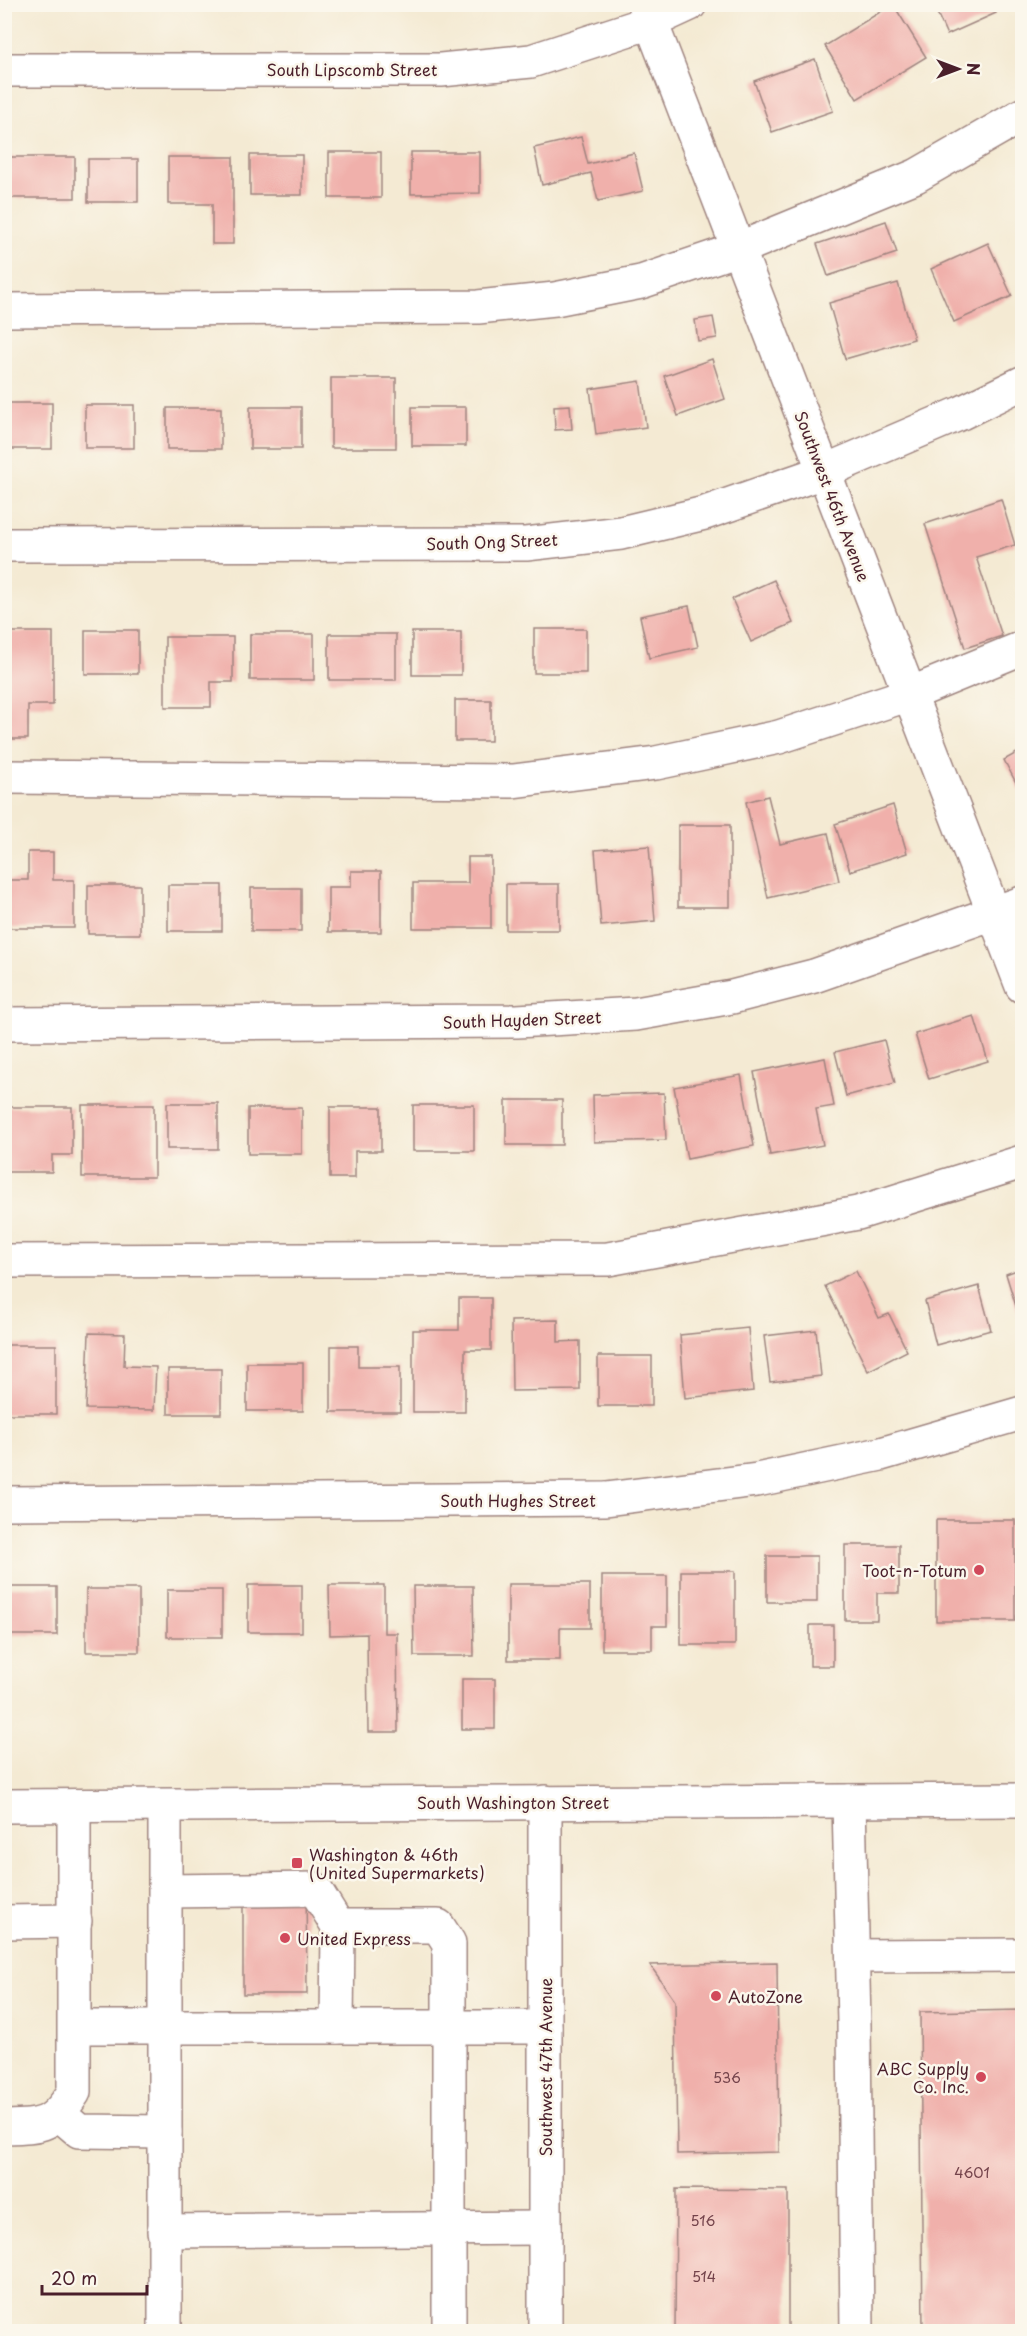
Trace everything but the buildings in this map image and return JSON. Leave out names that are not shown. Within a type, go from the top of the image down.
[{"type":"street","name":"South Lipscomb Street","points":[[4,70],[441,70],[531,61],[647,13],[690,4]]},
{"type":"street","name":"Southwest 46th Avenue","points":[[647,13],[910,694],[1009,908],[1023,986]]},
{"type":"street","points":[[4,310],[478,307],[555,299],[641,282],[738,249],[916,176],[1023,115]]},
{"type":"street","name":"South Ong Street","points":[[4,544],[526,544],[621,533],[694,516],[823,471],[961,413],[1023,383]]},
{"type":"street","points":[[4,777],[513,781],[656,763],[779,737],[910,694],[1023,648]]},
{"type":"street","name":"South Hayden Street","points":[[4,1024],[518,1021],[636,1014],[732,997],[814,976],[1009,908]]},
{"type":"street","points":[[4,1261],[608,1259],[858,1214],[1023,1162]]},
{"type":"street","name":"South Hughes Street","points":[[4,1503],[606,1499],[758,1480],[881,1454],[1023,1413]]},
{"type":"street","name":"South Washington Street","points":[[4,1806],[1023,1800]]},
{"type":"street","points":[[849,1801],[853,1956],[856,2331]]},
{"type":"street","name":"Southwest 47th Avenue","points":[[545,1802],[545,2331]]},
{"type":"street","points":[[4,2127],[37,2126],[59,2114],[74,2092],[74,1806]]},
{"type":"street","points":[[165,1806],[165,2331]]},
{"type":"street","points":[[166,1891],[315,1890],[338,1926],[337,2027]]},
{"type":"street","points":[[4,1922],[75,1922]]},
{"type":"street","points":[[338,1926],[438,1926],[449,1943],[449,2331]]},
{"type":"street","points":[[853,1956],[1023,1955]]},
{"type":"street","points":[[75,2027],[545,2027]]},
{"type":"street","points":[[59,2114],[80,2131],[165,2132]]},
{"type":"street","points":[[164,2231],[545,2228]]},
{"type":"place","name":"Toot-n-Totum","points":[[979,1570]]},
{"type":"place","name":"Washington & 46th (United Supermarkets)","points":[[297,1863]]},
{"type":"place","name":"United Express","points":[[285,1938]]},
{"type":"place","name":"AutoZone","points":[[716,1996]]},
{"type":"place","name":"ABC Supply Co. Inc.","points":[[981,2077]]}]
